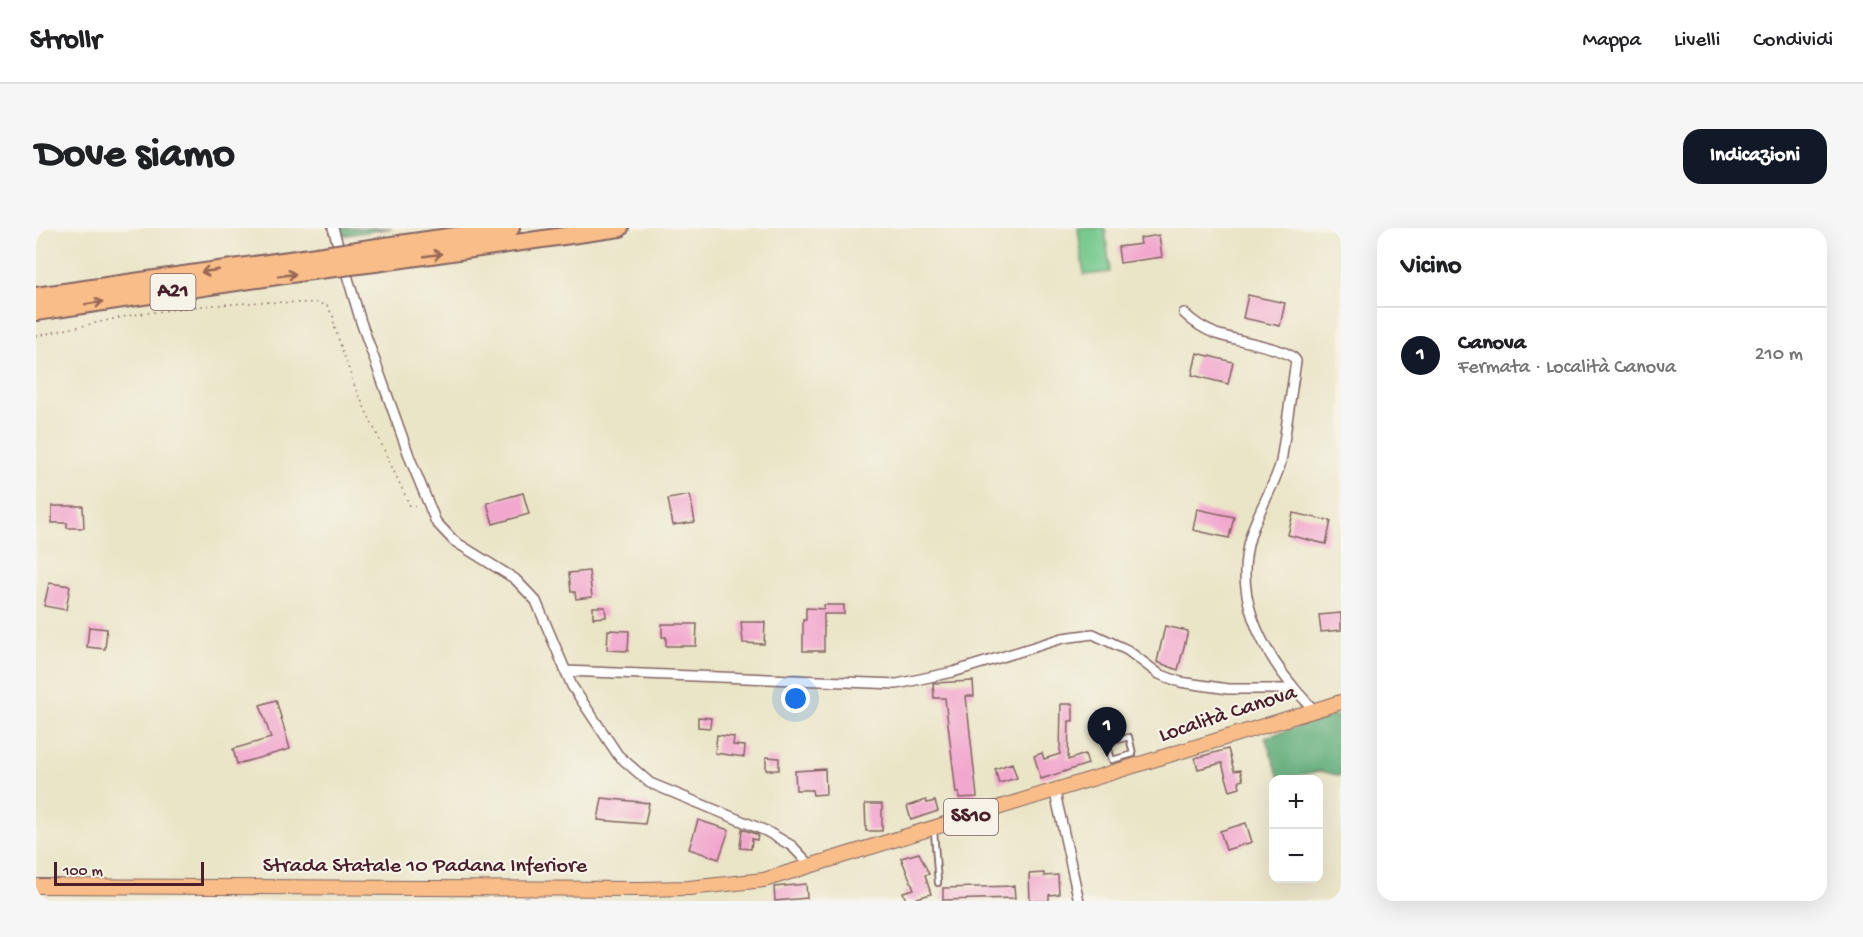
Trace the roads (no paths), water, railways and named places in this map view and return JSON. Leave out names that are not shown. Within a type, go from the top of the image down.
[{"type":"highway","name":"A21","points":[[373,255],[511,228]]},
{"type":"highway","name":"A21","points":[[36,296],[620,228]]},
{"type":"highway","name":"A21","points":[[36,312],[310,264]]},
{"type":"main road","name":"SS10","points":[[1313,710],[1341,702]]},
{"type":"main road","name":"Località Canova","points":[[811,866],[1052,791],[1130,762],[1313,710]]},
{"type":"main road","name":"Strada Statale 10 Padana Inferiore","points":[[36,886],[689,888],[764,880],[811,866]]},
{"type":"street","points":[[333,228],[365,333],[436,522],[454,541],[515,579],[536,601],[572,686],[618,755],[650,783],[766,831],[792,846],[811,866]]},
{"type":"street","points":[[1184,313],[1213,333],[1236,341],[1287,352],[1296,361],[1279,469],[1252,532],[1244,565],[1246,595],[1257,629],[1295,689],[1313,710]]},
{"type":"street","points":[[566,671],[897,684],[953,672],[1063,638],[1093,634],[1137,657],[1159,674],[1180,682],[1228,688],[1295,689]]},
{"type":"street","points":[[1052,791],[1056,797],[1079,901]]},
{"type":"lane","points":[[1128,737],[1133,754],[1130,762],[1112,760],[1107,742],[1128,737]]},
{"type":"lane","points":[[933,829],[938,883]]},
{"type":"place","name":"Canova","points":[[1107,757]]}]
